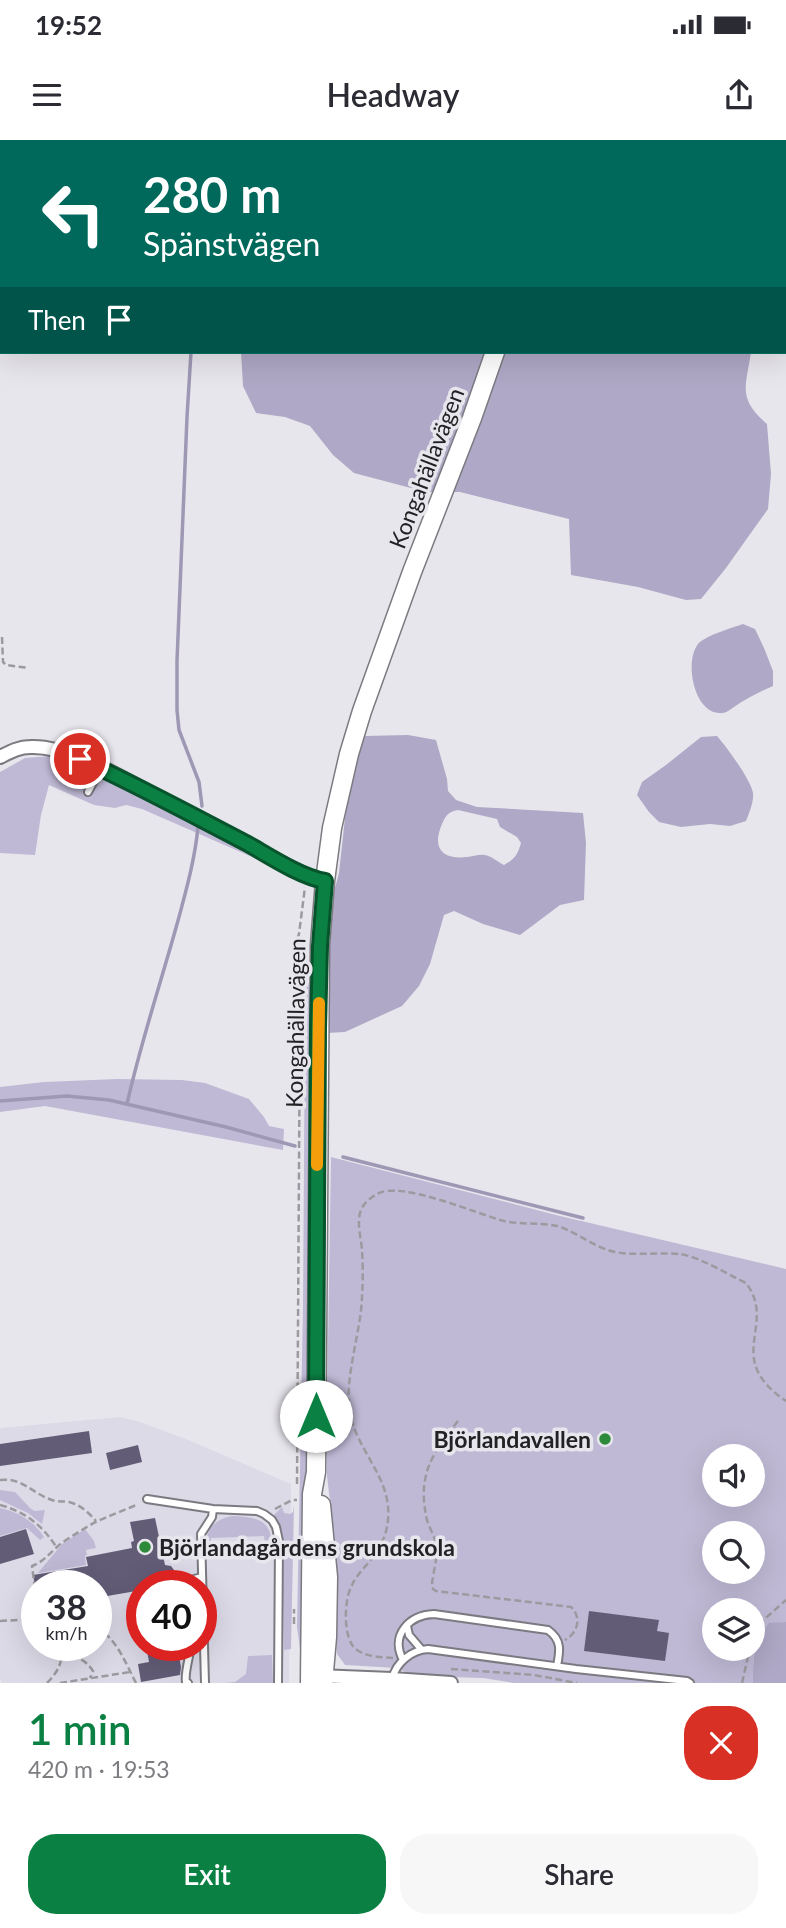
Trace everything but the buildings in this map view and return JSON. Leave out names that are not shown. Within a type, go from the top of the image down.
[{"type":"street","name":"Kongahällavägen","points":[[317,1680],[327,1637],[328,1577],[316,1472],[318,1028],[325,881],[337,804],[362,711],[494,354]]},
{"type":"street","points":[[0,757],[22,748],[48,748],[80,759],[316,880],[325,881]]},
{"type":"street","points":[[317,1680],[392,1679],[451,1683]]},
{"type":"lane","points":[[88,792],[101,768]]},
{"type":"lane","points":[[147,1499],[213,1509],[257,1511],[268,1517],[276,1527],[279,1541],[278,1683]]},
{"type":"lane","points":[[202,1570],[201,1534],[212,1517],[213,1509]]},
{"type":"lane","points":[[404,1660],[400,1653],[400,1636],[417,1616],[434,1614],[542,1628],[552,1632],[559,1641],[557,1666]]},
{"type":"lane","points":[[407,1626],[409,1635],[421,1649]]},
{"type":"lane","points":[[392,1679],[394,1670],[404,1660],[421,1649],[434,1649],[690,1683]]},
{"type":"lane","points":[[188,1683],[184,1678],[190,1661]]},
{"type":"lane","points":[[204,1661],[205,1683]]},
{"type":"path","points":[[2,637],[3,662],[6,665],[29,668]]},
{"type":"path","points":[[297,1486],[300,1008],[294,949],[299,934],[307,875]]},
{"type":"path","points":[[294,949],[304,950]]},
{"type":"path","points":[[404,1660],[358,1651],[349,1639],[347,1625],[346,1605],[350,1588],[377,1551],[388,1523],[386,1494],[351,1418],[349,1398],[352,1363],[361,1319],[363,1266],[359,1215],[362,1207],[380,1192],[389,1190],[421,1195],[507,1222],[555,1226],[613,1252],[689,1255],[746,1283],[756,1303],[754,1367],[770,1390],[786,1401]]},
{"type":"path","points":[[458,1421],[445,1437],[430,1464],[423,1486],[428,1523],[436,1546],[433,1589],[571,1607],[578,1618],[575,1633],[559,1641]]},
{"type":"path","points":[[0,1480],[21,1482],[52,1500],[70,1502],[87,1511],[96,1521]]},
{"type":"path","points":[[33,1570],[32,1566],[41,1563],[57,1548],[96,1521],[147,1499]]},
{"type":"path","points":[[268,1517],[276,1508],[297,1500]]},
{"type":"path","points":[[0,1505],[35,1521],[57,1548]]},
{"type":"path","points":[[765,1619],[786,1600]]},
{"type":"path","points":[[294,1607],[294,1631]]},
{"type":"path","points":[[0,1621],[21,1620]]},
{"type":"path","points":[[112,1641],[136,1683]]},
{"type":"path","points":[[47,1683],[58,1672],[61,1661]]},
{"type":"path","points":[[83,1661],[93,1671],[90,1678]]},
{"type":"path","points":[[742,1683],[747,1661]]},
{"type":"path","points":[[440,1669],[534,1675],[578,1683]]},
{"type":"path","points":[[60,1683],[130,1672]]},
{"type":"shaded area","points":[[241,354],[751,354],[746,391],[751,407],[767,424],[771,474],[768,509],[701,599],[686,600],[638,587],[571,575],[569,519],[460,492],[426,492],[354,473],[333,455],[310,426],[285,417],[256,413],[243,386]]},
{"type":"shaded area","points":[[743,624],[755,629],[773,671],[773,686],[719,713],[703,704],[698,695],[692,673],[694,652],[698,644],[707,638]]},
{"type":"shaded area","points":[[408,735],[436,740],[448,791],[456,800],[477,807],[583,813],[586,843],[584,900],[560,905],[520,935],[483,924],[454,911],[444,915],[430,964],[419,986],[402,1006],[345,1032],[326,1033],[332,899],[339,873],[347,800],[365,736]],"holes":[[[458,810],[497,819],[500,827],[517,837],[521,843],[516,856],[504,865],[486,855],[458,857],[445,854],[441,850],[439,832],[450,813]]]},
{"type":"shaded area","points":[[717,736],[738,763],[751,787],[753,800],[746,821],[730,826],[710,824],[681,827],[659,822],[637,795],[642,782],[701,737]]},
{"type":"shaded area","points":[[51,756],[131,790],[259,860],[142,809],[126,805],[115,808],[94,805],[49,785],[35,855],[0,853],[0,772],[25,758]]},
{"type":"shaded area","points":[[299,952],[310,990],[312,1009],[310,1398],[302,1652],[297,1627],[305,1016],[296,960]]},
{"type":"shaded area","points":[[117,1079],[205,1083],[249,1099],[269,1126],[284,1129],[283,1150],[45,1106],[0,1112],[0,1087]]},
{"type":"shaded area","name":"Björlandavallen","points":[[331,1157],[560,1216],[786,1269],[786,1622],[769,1624],[765,1630],[765,1598],[702,1598],[702,1661],[754,1661],[753,1683],[514,1683],[483,1678],[416,1676],[396,1668],[345,1665],[337,1654],[334,1536],[327,1476]]},
{"type":"shaded area","name":"Björlandagårdens grundskola","points":[[120,1417],[186,1439],[291,1484],[289,1683],[2,1683],[0,1428]]},
{"type":"shaded area","points":[[0,1490],[15,1492],[35,1511],[45,1510],[42,1524],[28,1513],[0,1500]]},
{"type":"shaded area","points":[[294,1505],[291,1649],[284,1650],[282,1540],[280,1526],[274,1515],[282,1507],[284,1513],[290,1514]]},
{"type":"shaded area","points":[[0,1508],[25,1518],[44,1537],[40,1540],[27,1528],[0,1536]]},
{"type":"shaded area","points":[[232,1516],[259,1520],[268,1528],[272,1543],[265,1546],[264,1536],[211,1538],[210,1553],[205,1553],[206,1539],[211,1528],[219,1521]]},
{"type":"shaded area","points":[[85,1529],[96,1548],[86,1550],[86,1565],[40,1570],[62,1544]]},
{"type":"shaded area","points":[[786,1622],[786,1683],[753,1683],[754,1661],[765,1661],[765,1629],[769,1623]]},
{"type":"shaded area","points":[[272,1655],[273,1683],[225,1683],[235,1682],[246,1674],[248,1656]]},
{"type":"waterway","points":[[191,354],[177,710],[179,730],[199,782],[202,806]]},
{"type":"waterway","points":[[127,1104],[185,895],[198,827]]},
{"type":"waterway","points":[[0,1101],[67,1096],[109,1100],[295,1146]]},
{"type":"waterway","points":[[343,1157],[583,1218]]},
{"type":"slow traffic","points":[[317,1165],[319,1003]]},
{"type":"place","name":"Björlandavallen","points":[[605,1439]]},
{"type":"place","name":"Björlandagårdens grundskola","points":[[145,1547]]},
{"type":"route","points":[[80,759],[134,784],[316,880],[325,881],[318,1028],[316,1416]]}]
